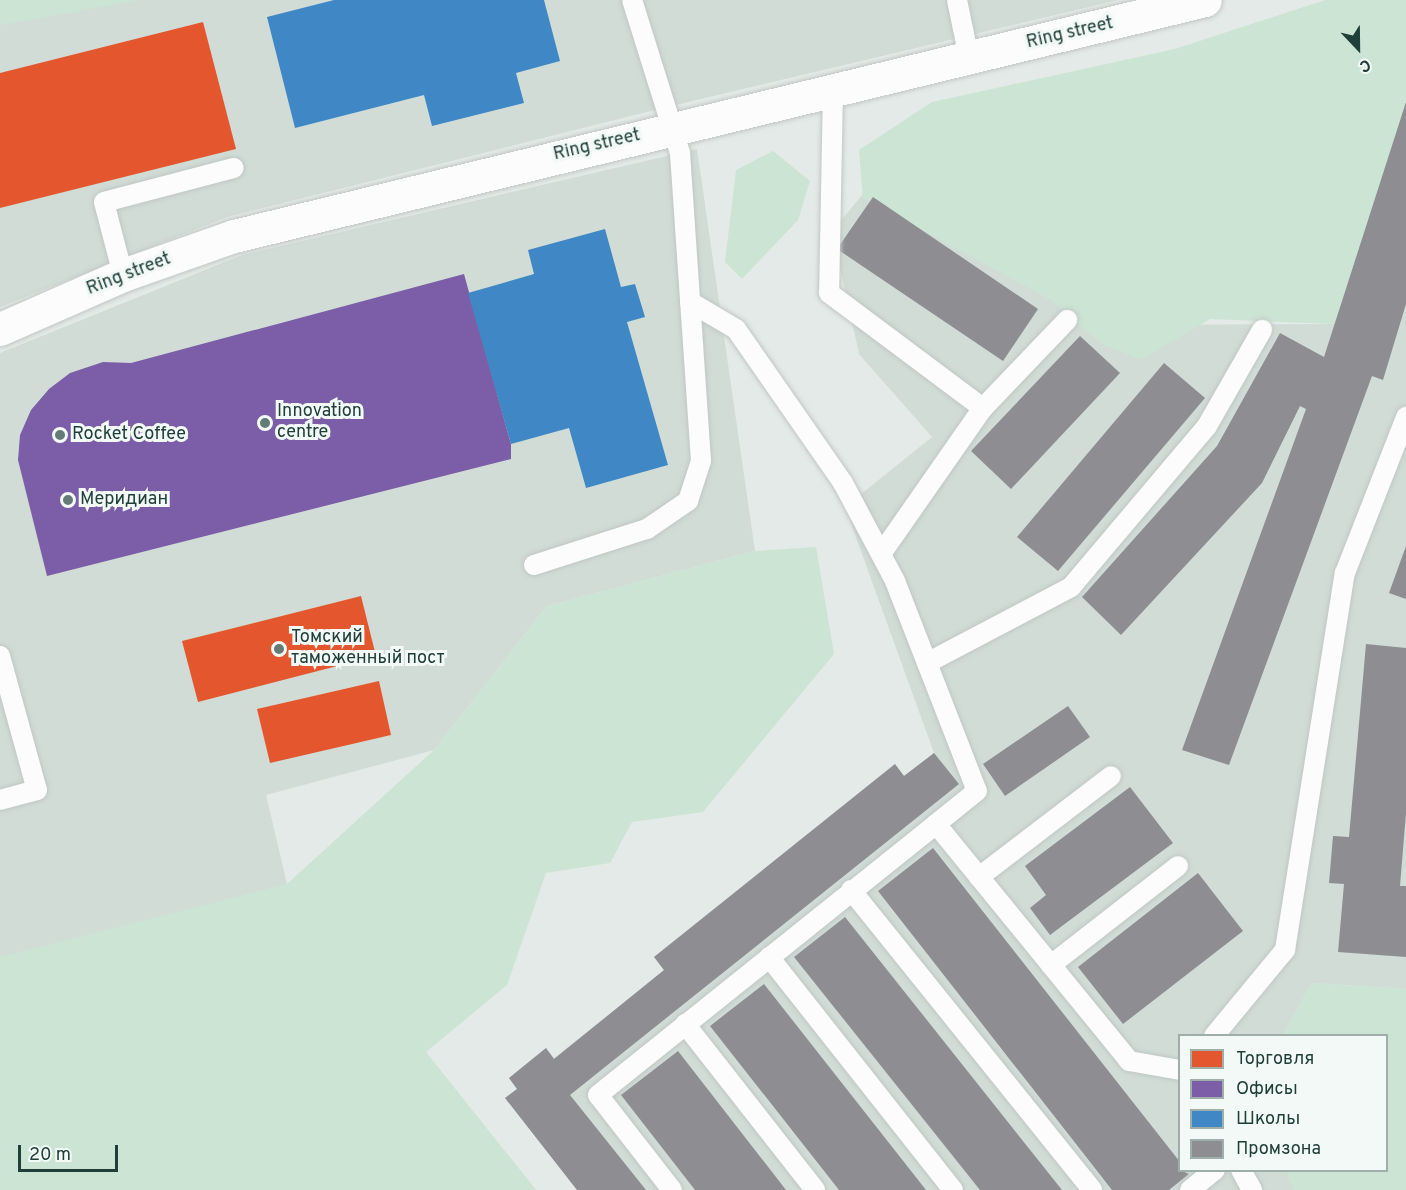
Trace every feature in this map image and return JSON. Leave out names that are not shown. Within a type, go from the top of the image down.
[{"type":"street","name":"Ring street","points":[[0,329],[123,275],[234,236],[1205,0]]},
{"type":"lane","points":[[534,565],[647,529],[688,501],[701,460],[680,153],[632,0]]},
{"type":"lane","points":[[957,0],[969,58]]},
{"type":"lane","points":[[833,90],[829,293],[983,408]]},
{"type":"lane","points":[[123,275],[104,202],[234,168]]},
{"type":"lane","points":[[672,1190],[598,1095],[977,791],[881,554],[843,483],[736,329],[690,302]]},
{"type":"lane","points":[[881,554],[983,408],[1067,320]]},
{"type":"lane","points":[[927,663],[1071,587],[1207,426],[1262,330]]},
{"type":"lane","points":[[1215,1034],[1285,950],[1345,573],[1406,417]]},
{"type":"lane","points":[[0,656],[37,790],[0,800]]},
{"type":"lane","points":[[979,877],[1111,776]]},
{"type":"lane","points":[[936,824],[1129,1061],[1178,1070]]},
{"type":"lane","points":[[1051,965],[1178,866]]},
{"type":"lane","points":[[851,890],[1092,1190]]},
{"type":"lane","points":[[769,957],[953,1190]]},
{"type":"lane","points":[[685,1024],[815,1190]]},
{"type":"lane","points":[[1190,1190],[1212,1172]]},
{"type":"lane","points":[[1242,1172],[1252,1190]]},
{"type":"shaded area","points":[[0,0],[1118,0],[655,110],[227,217],[0,307]]},
{"type":"shaded area","points":[[1406,101],[1406,989],[1312,983],[1284,1034],[1178,1034],[1178,1172],[1287,1172],[1294,1190],[577,1190],[505,1098],[517,1089],[509,1078],[546,1048],[554,1058],[664,971],[654,957],[895,764],[904,776],[934,753],[845,507],[932,437],[859,354],[832,231],[864,193],[1105,325],[1335,324]]},
{"type":"shaded area","points":[[697,149],[755,551],[547,606],[434,750],[266,795],[287,884],[536,1190],[0,1190],[0,353],[242,255]]},
{"type":"green space","points":[[0,0],[140,0],[0,25]]},
{"type":"green space","points":[[1325,0],[1406,0],[1406,101],[1336,324],[1210,319],[1142,359],[1105,346],[1051,300],[863,198],[859,150],[932,102],[1175,49]]},
{"type":"green space","points":[[773,151],[810,181],[798,220],[742,279],[725,262],[736,170]]},
{"type":"green space","points":[[816,547],[834,654],[703,812],[632,822],[610,863],[546,873],[507,985],[426,1052],[536,1190],[0,1190],[0,957],[287,884],[434,750],[547,606],[755,551]]},
{"type":"green space","points":[[1312,983],[1406,989],[1406,1190],[1294,1190],[1287,1172],[1388,1172],[1388,1034],[1284,1034]]},
{"type":"building: Торговля","points":[[203,22],[236,149],[0,208],[0,73]]},
{"type":"building: Торговля","name":"Томский таможенный пост","points":[[361,596],[376,656],[198,702],[182,641]]},
{"type":"building: Торговля","points":[[379,681],[391,735],[270,763],[257,709]]},
{"type":"building: Офисы","name":"Innovation centre","points":[[464,274],[511,444],[511,459],[47,576],[18,460],[20,435],[31,410],[49,389],[70,373],[103,362],[131,363]]},
{"type":"building: Школы","points":[[334,0],[544,0],[560,61],[516,73],[524,103],[432,126],[424,95],[295,128],[267,17]]},
{"type":"building: Школы","points":[[605,229],[621,287],[635,284],[645,317],[627,322],[668,465],[586,488],[569,428],[511,444],[468,293],[534,274],[528,250]]},
{"type":"building: Промзона","points":[[1406,102],[1406,304],[1383,380],[1372,376],[1229,765],[1182,750],[1306,409],[1300,406],[1262,483],[1121,635],[1082,597],[1217,446],[1280,333],[1324,357]]},
{"type":"building: Промзона","points":[[873,197],[1038,309],[1003,361],[837,249]]},
{"type":"building: Промзона","points":[[1080,336],[1120,373],[1011,489],[971,451]]},
{"type":"building: Промзона","points":[[1164,363],[1205,398],[1058,571],[1017,537]]},
{"type":"building: Промзона","points":[[1406,546],[1406,599],[1389,593]]},
{"type":"building: Промзона","points":[[1366,644],[1406,648],[1406,813],[1400,886],[1406,886],[1406,957],[1338,952],[1344,884],[1329,883],[1333,836],[1349,837]]},
{"type":"building: Промзона","points":[[1068,706],[1090,737],[1005,796],[983,764]]},
{"type":"building: Промзона","points":[[934,753],[959,784],[570,1095],[646,1190],[577,1190],[505,1098],[517,1089],[509,1078],[546,1048],[554,1059],[664,970],[654,957],[895,764],[904,776]]},
{"type":"building: Промзона","points":[[1130,787],[1173,843],[1050,935],[1030,908],[1046,895],[1025,866]]},
{"type":"building: Промзона","points":[[933,848],[1178,1159],[1178,1172],[1189,1174],[1169,1190],[1112,1190],[878,891]]},
{"type":"building: Промзона","points":[[1198,873],[1243,931],[1123,1024],[1078,967]]},
{"type":"building: Промзона","points":[[845,917],[1062,1190],[980,1190],[794,957]]},
{"type":"building: Промзона","points":[[764,984],[926,1190],[839,1190],[710,1026]]},
{"type":"building: Промзона","points":[[678,1051],[786,1190],[695,1190],[621,1095]]},
{"type":"place","name":"Innovation centre","points":[[265,423]]},
{"type":"place","name":"Rocket Coffee","points":[[60,435]]},
{"type":"place","name":"Меридиан","points":[[68,500]]},
{"type":"place","name":"Томский таможенный пост","points":[[279,649]]}]
